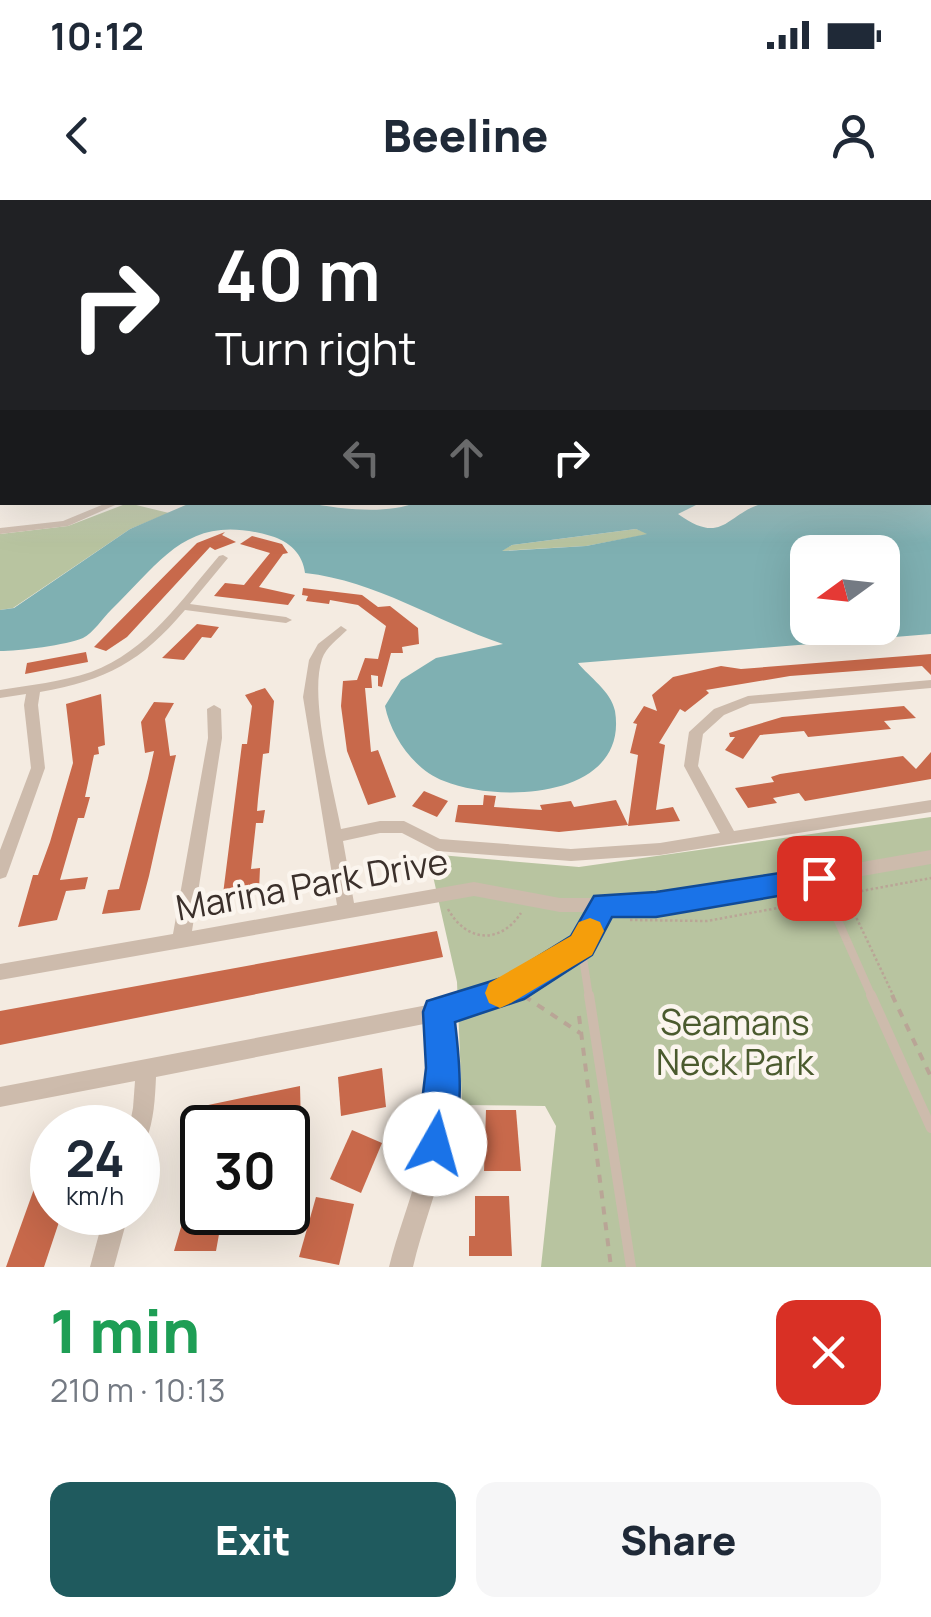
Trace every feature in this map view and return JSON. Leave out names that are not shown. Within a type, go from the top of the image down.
[{"type":"street","points":[[0,531],[65,524],[111,505]]},
{"type":"street","points":[[0,694],[91,676],[121,663],[223,558]]},
{"type":"street","points":[[180,606],[286,620]]},
{"type":"street","points":[[341,630],[322,648],[316,660],[310,697],[347,912]]},
{"type":"street","points":[[730,838],[692,766],[696,732],[719,712],[748,700],[931,684]]},
{"type":"street","points":[[0,872],[38,768],[31,705],[34,688]]},
{"type":"street","points":[[180,941],[216,738],[214,709]]},
{"type":"street","points":[[334,837],[380,827],[404,827],[437,844],[571,855],[660,849],[931,806]]},
{"type":"street","name":"Marina Park Drive","points":[[0,972],[474,890],[560,905],[656,904],[931,856]]},
{"type":"street","points":[[0,1097],[438,1012],[443,1068],[440,1118],[430,1170],[400,1267]]},
{"type":"street","points":[[144,1105],[146,1070]]},
{"type":"street","points":[[102,1267],[111,1235]]},
{"type":"lane","points":[[819,878],[931,1128]]},
{"type":"lane","points":[[438,1012],[513,989],[582,945],[604,905]]},
{"type":"lane","points":[[582,945],[630,1267]]},
{"type":"path","points":[[931,878],[851,893],[848,900],[931,1077]]},
{"type":"path","points":[[513,989],[581,1034]]},
{"type":"path","points":[[577,1001],[612,1267]]},
{"type":"green space","points":[[123,505],[169,513],[130,529],[13,608],[0,610],[0,534],[68,526]]},
{"type":"green space","points":[[636,529],[650,534],[586,546],[501,551],[512,545]]},
{"type":"green space","name":"Seamans Neck Park","points":[[931,817],[931,1267],[541,1267],[556,1126],[545,1106],[462,1105],[457,982],[428,854],[579,867]]},
{"type":"water","points":[[186,505],[322,505],[378,510],[408,505],[696,505],[678,514],[706,528],[715,528],[759,505],[931,505],[931,634],[900,637],[900,535],[790,535],[790,645],[797,645],[578,663],[613,704],[614,740],[602,762],[582,777],[527,792],[468,788],[433,776],[406,751],[385,706],[401,680],[436,658],[503,644],[357,584],[305,573],[294,549],[271,536],[219,530],[180,544],[94,629],[83,638],[66,643],[0,651],[0,610],[14,608],[130,529]],"holes":[[[636,529],[647,534],[586,546],[502,551],[512,545]]]},
{"type":"building","points":[[225,532],[222,535],[236,542],[215,550],[210,547],[127,637],[106,651],[94,647],[197,543]]},
{"type":"building","points":[[252,536],[282,544],[288,553],[283,554],[259,587],[295,595],[288,605],[214,596],[225,583],[244,585],[270,553],[240,544]]},
{"type":"building","points":[[303,588],[362,595],[378,607],[390,606],[418,628],[419,644],[402,647],[403,653],[391,653],[382,687],[378,686],[378,676],[371,675],[372,688],[365,688],[371,752],[378,750],[396,797],[368,805],[347,751],[341,706],[343,681],[357,680],[365,658],[378,659],[386,626],[358,605],[306,601],[308,596],[302,595]]},
{"type":"building","points":[[197,624],[219,627],[211,638],[202,637],[184,660],[162,658]]},
{"type":"building","points":[[86,652],[88,662],[25,674],[27,663]]},
{"type":"building","points":[[931,654],[931,675],[922,666],[790,676],[706,690],[709,693],[685,712],[680,709],[659,743],[665,745],[656,810],[673,807],[680,821],[628,826],[638,755],[630,753],[637,724],[633,723],[644,706],[657,711],[652,695],[673,677],[721,666],[741,669]]},
{"type":"building","points":[[265,688],[274,701],[269,753],[263,754],[257,811],[265,810],[263,823],[256,823],[251,869],[260,868],[259,890],[223,894],[242,744],[247,744],[252,706],[245,695]]},
{"type":"building","points":[[101,694],[105,745],[98,747],[99,754],[94,755],[85,797],[90,797],[84,818],[78,818],[60,880],[88,877],[85,889],[66,891],[57,920],[18,927],[33,875],[38,875],[50,842],[73,763],[66,704]]},
{"type":"building","points":[[154,702],[174,703],[165,719],[170,756],[176,755],[149,876],[140,910],[102,914],[108,890],[119,889],[148,778],[154,751],[145,753],[141,722]]},
{"type":"building","points":[[904,706],[916,718],[884,721],[891,729],[808,737],[804,731],[760,735],[743,759],[725,750],[735,737],[729,733],[782,717]]},
{"type":"building","points":[[931,752],[931,779],[805,801],[799,793],[773,798],[777,803],[748,808],[735,788],[774,782],[771,777],[780,774],[903,756],[916,769]]},
{"type":"building","points":[[424,791],[448,801],[437,817],[412,806]]},
{"type":"building","points":[[484,795],[496,796],[494,807],[542,810],[540,805],[571,801],[574,807],[616,800],[628,825],[559,832],[455,822],[458,805],[483,805]]},
{"type":"building","points":[[437,931],[443,957],[0,1045],[0,1011]]},
{"type":"building","points":[[382,1068],[386,1107],[341,1116],[338,1077]]},
{"type":"building","points":[[300,1086],[300,1105],[208,1105]]},
{"type":"building","points":[[486,1110],[516,1110],[521,1171],[484,1171]]},
{"type":"building","points":[[352,1130],[382,1143],[361,1193],[330,1179]]},
{"type":"building","points":[[475,1196],[509,1196],[512,1256],[469,1256],[469,1236],[475,1236]]},
{"type":"building","points":[[316,1197],[354,1204],[339,1265],[299,1257],[305,1235],[310,1235]]},
{"type":"building","points":[[30,1200],[30,1235],[55,1235],[44,1267],[6,1267]]},
{"type":"building","points":[[180,1231],[180,1235],[219,1235],[216,1251],[174,1251]]},
{"type":"slow traffic","points":[[500,993],[513,989],[582,945],[590,931]]},
{"type":"route","points":[[435,1144],[443,1068],[438,1012],[513,989],[582,945],[604,905],[656,904],[819,878]]}]
